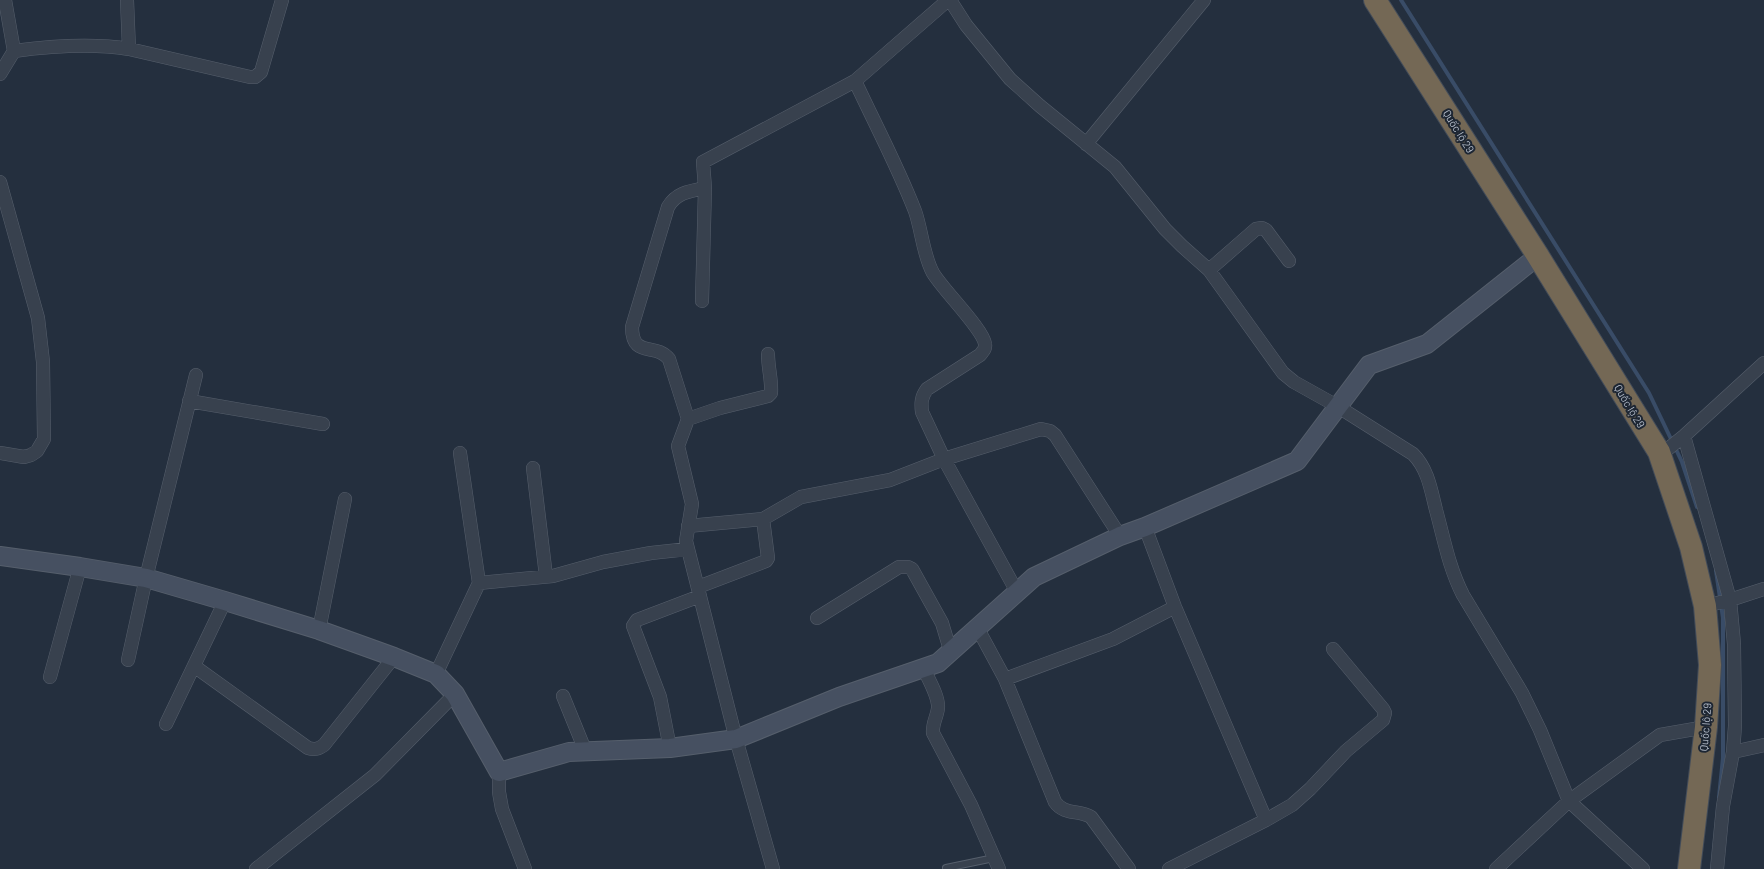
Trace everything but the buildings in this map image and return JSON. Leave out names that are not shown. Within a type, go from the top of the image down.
[{"type":"highway","name":"Quốc lộ 29","points":[[1375,0],[1664,450],[1691,547],[1717,603],[1710,665],[1706,727],[1690,869]]},
{"type":"street","points":[[0,74],[14,51],[5,0]]},
{"type":"street","points":[[127,0],[129,48]]},
{"type":"street","points":[[14,51],[87,45],[129,48],[255,77],[261,72],[282,0]]},
{"type":"street","points":[[702,301],[705,188],[702,162],[855,81],[949,0],[966,25],[1010,79],[1040,106],[1115,167],[1165,229],[1209,270],[1283,373],[1294,382],[1337,406],[1413,454],[1424,468],[1454,578],[1462,595],[1522,693],[1540,730],[1569,801],[1643,869]]},
{"type":"street","points":[[1086,144],[1204,0]]},
{"type":"street","points":[[855,81],[915,211],[933,274],[945,291],[977,329],[985,344],[984,350],[980,355],[927,389],[922,396],[922,412],[944,459],[1017,592]]},
{"type":"street","points":[[0,182],[38,318],[43,362],[44,431],[44,439],[41,446],[31,455],[24,456],[0,453]]},
{"type":"street","points":[[705,188],[679,195],[672,200],[668,207],[632,327],[634,340],[637,345],[641,348],[663,353],[668,359],[688,419],[678,446],[692,504],[686,541],[736,739],[773,869]]},
{"type":"street","points":[[1209,270],[1256,229],[1262,228],[1266,230],[1289,261]]},
{"type":"street","points":[[499,772],[569,752],[585,750],[670,748],[736,739],[839,697],[922,667],[938,663],[978,629],[1034,577],[1120,536],[1145,527],[1297,461],[1369,365],[1427,344],[1538,256]]},
{"type":"street","points":[[688,419],[720,408],[768,396],[771,393],[772,387],[768,368],[768,354]]},
{"type":"street","points":[[1664,450],[1684,436],[1764,363]]},
{"type":"street","points":[[128,660],[146,578],[196,375]]},
{"type":"street","points":[[189,401],[323,424]]},
{"type":"street","points":[[688,526],[763,519],[801,497],[890,480],[944,459],[1041,429],[1050,431],[1120,536]]},
{"type":"street","points":[[1684,436],[1717,603],[1734,644],[1734,752],[1723,806],[1717,869]]},
{"type":"street","points":[[436,674],[479,583],[460,453]]},
{"type":"street","points":[[532,468],[546,576]]},
{"type":"street","points":[[319,630],[345,499]]},
{"type":"street","points":[[670,748],[660,697],[633,626],[637,620],[766,561],[768,558],[763,519]]},
{"type":"street","points":[[1145,527],[1175,607],[1266,820]]},
{"type":"street","points":[[479,583],[546,576],[603,562],[651,553],[688,549]]},
{"type":"street","points":[[0,556],[146,578],[319,630],[436,674],[455,694],[499,772],[499,792],[502,809],[525,869]]},
{"type":"street","points":[[50,677],[80,567]]},
{"type":"street","points":[[817,618],[899,567],[908,567],[912,569],[942,623],[951,653]]},
{"type":"street","points":[[1717,603],[1764,589]]},
{"type":"street","points":[[166,724],[225,601]]},
{"type":"street","points":[[1005,679],[1107,641],[1175,607]]},
{"type":"street","points":[[978,629],[1005,679],[1055,802],[1062,810],[1082,813],[1091,817],[1129,869]]},
{"type":"street","points":[[1169,869],[1266,820],[1301,798],[1346,751],[1383,720],[1385,717],[1383,709],[1333,649]]},
{"type":"street","points":[[194,666],[302,743],[313,749],[320,748],[324,745],[394,657]]},
{"type":"street","points":[[922,667],[937,702],[938,709],[933,726],[933,733],[971,805],[997,864]]},
{"type":"street","points":[[256,869],[375,775],[455,694]]},
{"type":"street","points":[[563,696],[585,750]]},
{"type":"street","points":[[1496,869],[1569,801],[1660,735],[1706,727]]},
{"type":"street","points":[[1734,752],[1764,745]]},
{"type":"lane","points":[[946,868],[997,864]]},
{"type":"waterway","points":[[1401,0],[1649,393],[1682,462],[1697,507]]},
{"type":"waterway","points":[[1716,571],[1723,618],[1723,758],[1719,797]]}]
